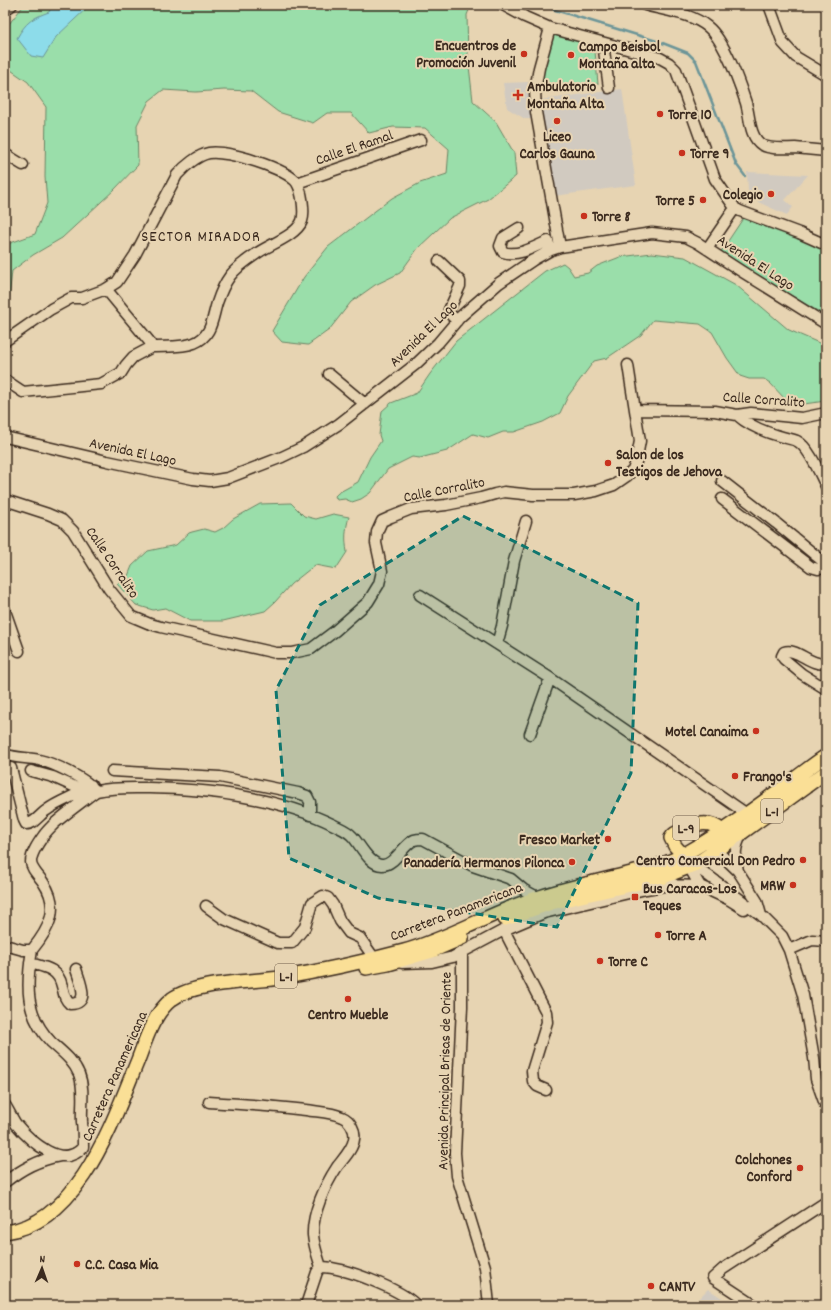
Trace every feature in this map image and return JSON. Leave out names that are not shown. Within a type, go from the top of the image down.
[{"type":"main road","name":"Carretera Panamericana","points":[[5,1232],[27,1226],[53,1210],[83,1178],[109,1131],[152,1025],[166,1006],[182,993],[201,987],[281,977],[374,958],[405,950],[428,943],[537,897],[657,866],[688,862],[707,840],[747,814],[826,756]]},
{"type":"main road","name":"Carretera Panamericana","points":[[5,1239],[18,1237],[45,1224],[69,1205],[88,1182],[115,1133],[158,1027],[176,1005],[185,999],[204,992],[282,984],[388,964],[432,952],[509,918],[551,904],[661,878],[688,862],[717,850],[826,772]]},
{"type":"main road","name":"L-9","points":[[688,862],[673,842],[671,838],[673,835],[691,825],[697,824],[711,825],[722,831]]},
{"type":"street","points":[[5,10],[12,5]]},
{"type":"street","points":[[503,5],[550,28],[660,58],[669,63],[676,70],[715,179],[735,208],[740,212],[799,233],[826,245]]},
{"type":"street","points":[[645,5],[686,16],[708,26],[716,35],[724,49],[746,104],[756,140],[770,148],[826,151]]},
{"type":"street","points":[[769,5],[783,43],[796,57],[826,75]]},
{"type":"street","points":[[550,28],[539,68],[535,90],[536,112],[556,249]]},
{"type":"street","points":[[603,43],[610,88]]},
{"type":"street","name":"Calle El Ramal","points":[[297,183],[421,140]]},
{"type":"street","points":[[5,341],[51,309],[71,298],[82,298],[106,290],[117,282],[135,255],[177,175],[184,167],[208,153],[219,152],[232,155],[279,170],[284,172],[297,183],[303,203],[304,212],[302,221],[298,227],[271,246],[256,253],[225,282],[217,304],[214,319],[204,337],[194,343],[181,346],[152,348],[133,357],[121,374],[101,384],[23,392],[5,380]]},
{"type":"street","points":[[5,154],[23,165]]},
{"type":"street","points":[[707,249],[735,208]]},
{"type":"street","points":[[519,228],[503,238],[500,246],[503,252],[508,254],[518,253],[548,242],[556,249]]},
{"type":"street","name":"Avenida El Lago","points":[[5,437],[193,479],[210,481],[228,478],[282,457],[303,447],[339,424],[416,364],[438,343],[457,320],[499,283],[533,260],[556,249],[652,233],[686,237],[698,243],[826,324]]},
{"type":"street","points":[[439,261],[460,281],[460,286],[449,310],[450,314],[457,320]]},
{"type":"street","points":[[106,290],[149,341],[152,348]]},
{"type":"street","points":[[628,365],[635,410]]},
{"type":"street","points":[[329,374],[364,404]]},
{"type":"street","name":"Calle Corralito","points":[[5,500],[62,520],[73,531],[109,588],[131,616],[160,627],[276,653],[292,654],[311,649],[335,631],[368,602],[379,584],[382,571],[376,543],[377,532],[382,522],[411,509],[460,503],[504,492],[574,495],[614,485],[633,470],[636,462],[640,441],[635,410],[715,411],[737,415],[751,413],[802,418],[826,413]]},
{"type":"street","points":[[737,415],[742,420],[777,436],[798,442],[808,453],[826,486]]},
{"type":"street","points":[[722,481],[776,522],[826,564]]},
{"type":"street","points":[[722,498],[811,567],[818,569],[826,568]]},
{"type":"street","points":[[497,644],[502,626],[514,561],[526,521]]},
{"type":"street","points":[[420,595],[550,678],[747,814]]},
{"type":"street","points":[[5,611],[19,651]]},
{"type":"street","points":[[826,663],[817,664],[787,651],[784,652],[782,656],[802,674],[826,689]]},
{"type":"street","points":[[530,734],[550,678]]},
{"type":"street","points":[[5,754],[10,757],[40,760],[64,770],[90,789]]},
{"type":"street","points":[[11,768],[26,824],[33,822],[46,810],[62,800],[90,789]]},
{"type":"street","points":[[31,771],[90,789],[178,788],[215,792],[285,806],[310,814],[334,825],[352,836],[366,855],[375,864],[382,866],[389,864],[415,840],[423,839],[473,866],[511,880],[524,890],[537,897]]},
{"type":"street","points":[[112,771],[220,777],[298,793],[307,796],[310,802],[310,814]]},
{"type":"street","points":[[5,1182],[32,1164],[45,1159],[78,1152],[83,1147],[84,1133],[81,1082],[79,1074],[70,1058],[45,1035],[36,1020],[30,1004],[28,984],[32,950],[47,928],[51,918],[52,908],[50,893],[31,864],[31,856],[43,836],[52,825],[90,789]]},
{"type":"street","name":"L-9","points":[[732,897],[741,885],[735,853],[737,844],[743,832]]},
{"type":"street","name":"L-9","points":[[707,840],[739,874],[757,901],[761,914],[782,936],[789,950],[803,995],[813,1051],[816,1080],[826,1107]]},
{"type":"street","name":"L-9","points":[[688,862],[700,886]]},
{"type":"street","name":"L-9","points":[[688,862],[750,913],[761,914]]},
{"type":"street","points":[[388,964],[432,962],[453,957],[504,930],[544,913],[646,889],[674,884]]},
{"type":"street","name":"L-9","points":[[612,890],[674,884],[700,886],[732,897]]},
{"type":"street","points":[[206,906],[224,918],[278,943],[292,943],[305,927],[312,903],[323,896],[328,898],[333,905],[340,921],[349,933],[360,938],[374,958]]},
{"type":"street","points":[[504,930],[546,1012],[548,1022],[532,1071],[533,1081],[537,1086],[546,1090]]},
{"type":"street","points":[[789,950],[812,940],[826,941]]},
{"type":"street","points":[[5,945],[23,950],[32,950]]},
{"type":"street","name":"Avenida Principal Brisas de Oriente","points":[[462,952],[462,1007],[455,1153],[457,1176],[485,1267],[489,1305]]},
{"type":"street","points":[[30,963],[46,966],[54,972],[61,981],[66,1000],[70,1004],[77,1004],[81,1001],[83,996],[76,969]]},
{"type":"street","points":[[209,1102],[279,1107],[327,1113],[343,1117],[350,1123],[354,1132],[354,1139],[351,1148],[336,1168],[322,1193],[316,1213],[313,1234],[315,1249],[321,1268]]},
{"type":"street","points":[[5,1105],[16,1123],[28,1137],[44,1150],[62,1156]]},
{"type":"street","points":[[754,1305],[713,1278],[723,1269],[826,1202]]},
{"type":"street","points":[[306,1305],[317,1272],[321,1268],[329,1267],[354,1273],[408,1298],[416,1305]]},
{"type":"highlighted area","points":[[463,516],[638,603],[631,773],[557,927],[378,898],[289,858],[276,690],[320,605]]},
{"type":"shaded area","name":"Ambulatorio Montaña Alta","points":[[529,82],[534,119],[525,119],[507,108],[503,83]]},
{"type":"shaded area","points":[[622,89],[636,185],[554,196],[540,100]]},
{"type":"shaded area","name":"Colegio","points":[[747,172],[808,175],[785,200],[793,207],[787,215],[758,202],[748,191]]},
{"type":"shaded area","points":[[708,1289],[733,1305],[692,1305]]},
{"type":"green space","points":[[24,5],[471,5],[467,15],[468,57],[473,101],[496,122],[514,153],[516,176],[488,199],[450,218],[418,248],[400,273],[375,285],[351,302],[329,330],[308,345],[282,342],[272,331],[304,277],[328,247],[392,198],[420,183],[447,174],[449,149],[425,128],[393,127],[369,133],[351,113],[327,113],[313,123],[278,112],[251,91],[224,90],[196,92],[163,90],[149,101],[137,125],[138,165],[114,190],[62,238],[33,255],[12,271],[9,298],[5,298],[5,245],[35,234],[47,203],[45,177],[46,107],[28,82],[5,66],[5,29]]},
{"type":"green space","name":"Campo Beisbol Montaña alta","points":[[554,30],[594,40],[598,84],[543,92],[543,70]]},
{"type":"green space","points":[[746,214],[826,250],[826,316],[720,253]]},
{"type":"green space","points":[[652,253],[685,257],[736,285],[789,330],[826,346],[826,401],[796,405],[785,399],[770,383],[764,379],[749,379],[740,376],[727,358],[712,332],[700,324],[653,320],[641,335],[607,358],[594,361],[568,396],[560,413],[543,422],[514,432],[503,432],[488,438],[473,434],[447,451],[420,458],[412,457],[388,469],[370,493],[361,499],[352,502],[345,499],[337,500],[335,496],[338,493],[358,482],[370,457],[381,441],[379,435],[382,411],[391,403],[417,393],[456,341],[545,271],[563,263],[568,267],[574,276],[588,273],[597,266],[620,257]]},
{"type":"green space","points":[[291,503],[304,516],[316,519],[333,514],[349,517],[346,535],[347,552],[336,569],[315,565],[291,584],[265,611],[223,621],[190,621],[165,608],[153,610],[136,605],[117,584],[128,576],[132,566],[148,551],[176,545],[192,532],[204,529],[215,532],[223,528],[233,519],[260,504]]},
{"type":"water","points":[[52,5],[90,5],[56,37],[43,58],[31,56],[17,38],[23,28],[30,21],[49,12]]},
{"type":"waterway","points":[[546,5],[555,10],[660,42],[688,53],[696,61],[736,164],[745,176]]},
{"type":"place","name":"Encuentros de Promoción Juvenil","points":[[524,54]]},
{"type":"place","name":"Campo Beisbol Montaña alta","points":[[571,55]]},
{"type":"place","name":"Ambulatorio Montaña Alta","points":[[518,95]]},
{"type":"place","name":"Torre 10","points":[[660,114]]},
{"type":"place","name":"Liceo Carlos Gauna","points":[[557,121]]},
{"type":"place","name":"Torre 9","points":[[682,153]]},
{"type":"place","name":"Colegio","points":[[771,194]]},
{"type":"place","name":"Torre 5","points":[[703,200]]},
{"type":"place","name":"Torre 8","points":[[584,216]]},
{"type":"place","name":"Salon de los Testigos de Jehova","points":[[608,463]]},
{"type":"place","name":"Motel Canaima","points":[[756,731]]},
{"type":"place","name":"Frango's","points":[[735,776]]},
{"type":"place","name":"Fresco Market","points":[[608,839]]},
{"type":"place","name":"Centro Comercial Don Pedro","points":[[803,860]]},
{"type":"place","name":"Panadería Hermanos Pilonca","points":[[572,862]]},
{"type":"place","name":"MRW","points":[[793,885]]},
{"type":"place","name":"Bus Caracas-Los Teques","points":[[635,897]]},
{"type":"place","name":"Torre A","points":[[658,935]]},
{"type":"place","name":"Torre C","points":[[600,961]]},
{"type":"place","name":"Centro Mueble","points":[[348,999]]},
{"type":"place","name":"Colchones Conford","points":[[800,1168]]},
{"type":"place","name":"C.C. Casa Mia","points":[[77,1264]]},
{"type":"place","name":"CANTV","points":[[651,1286]]},
{"type":"district","name":"SECTOR MIRADOR","points":[[201,235]]}]
